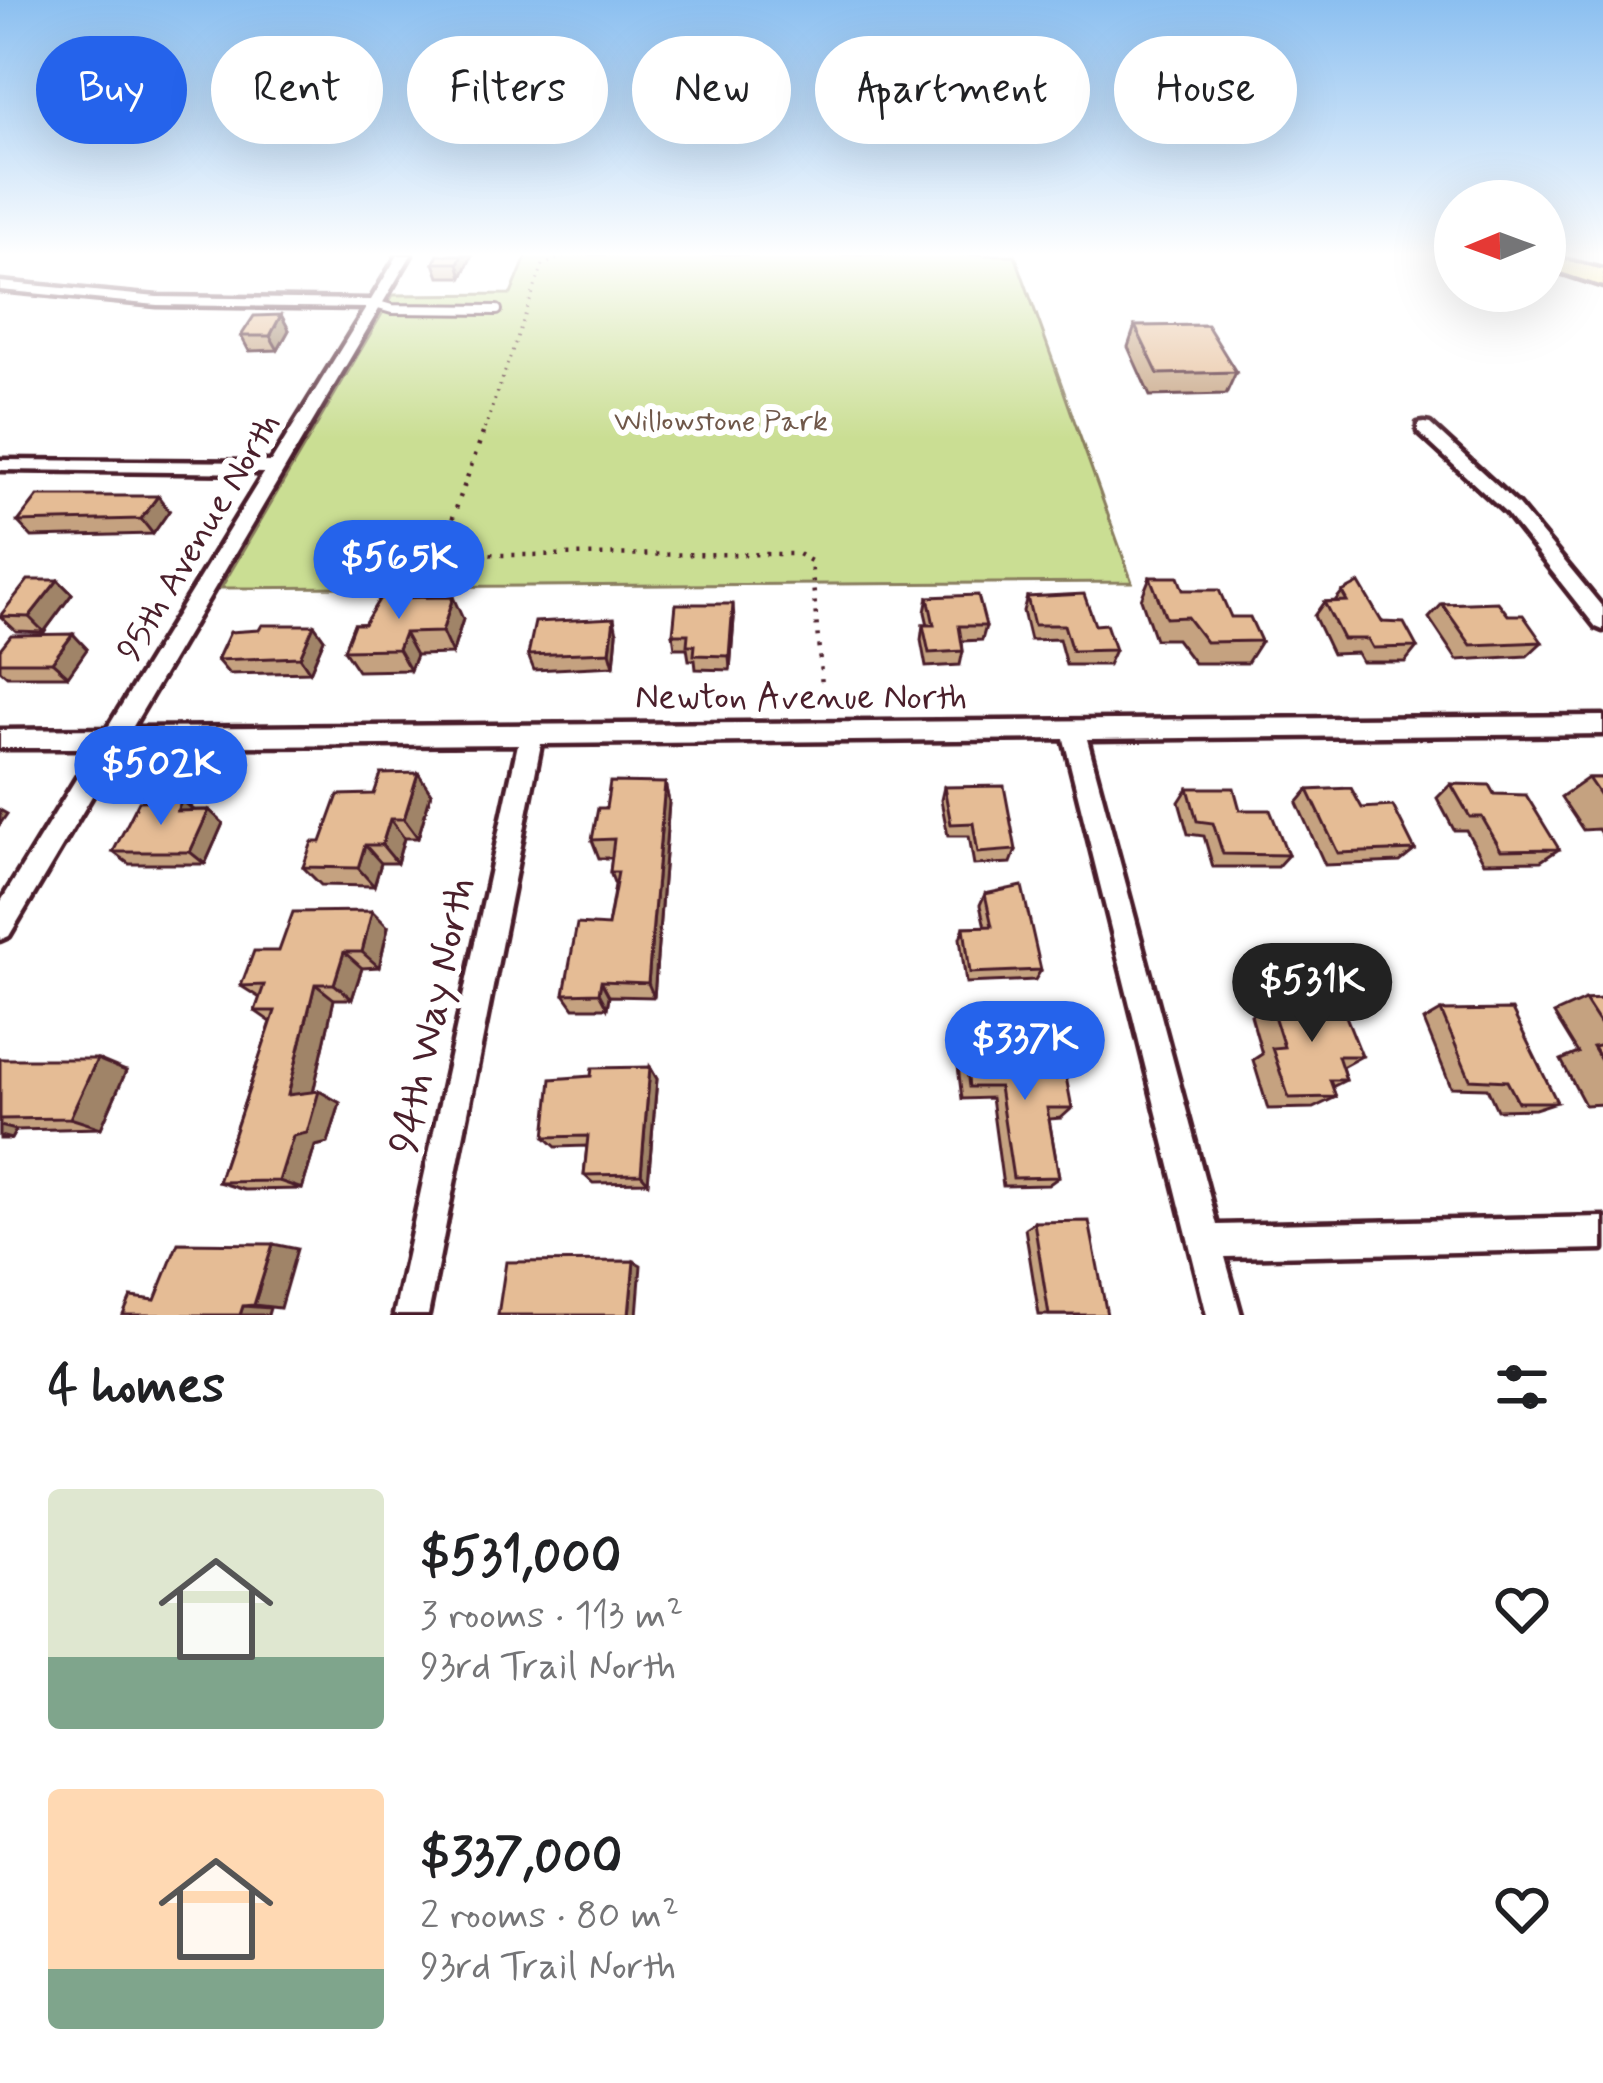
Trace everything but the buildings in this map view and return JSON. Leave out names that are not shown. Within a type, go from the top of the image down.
[{"type":"street","name":"95th Avenue North","points":[[0,927],[368,316]]},
{"type":"street","points":[[1424,428],[1512,509],[1603,622]]},
{"type":"street","points":[[0,465],[278,468]]},
{"type":"street","name":"Newton Avenue North","points":[[0,739],[1603,724]]},
{"type":"street","points":[[1073,729],[1224,1315]]},
{"type":"street","name":"94th Way North","points":[[410,1315],[532,733]]},
{"type":"street","points":[[1206,1241],[1603,1232]]},
{"type":"path","points":[[525,316],[446,534],[448,549],[497,555],[798,554],[811,561],[814,579],[826,731]]},
{"type":"green space","name":"Willowstone Park","points":[[380,316],[1037,316],[1132,582],[221,588]]}]
